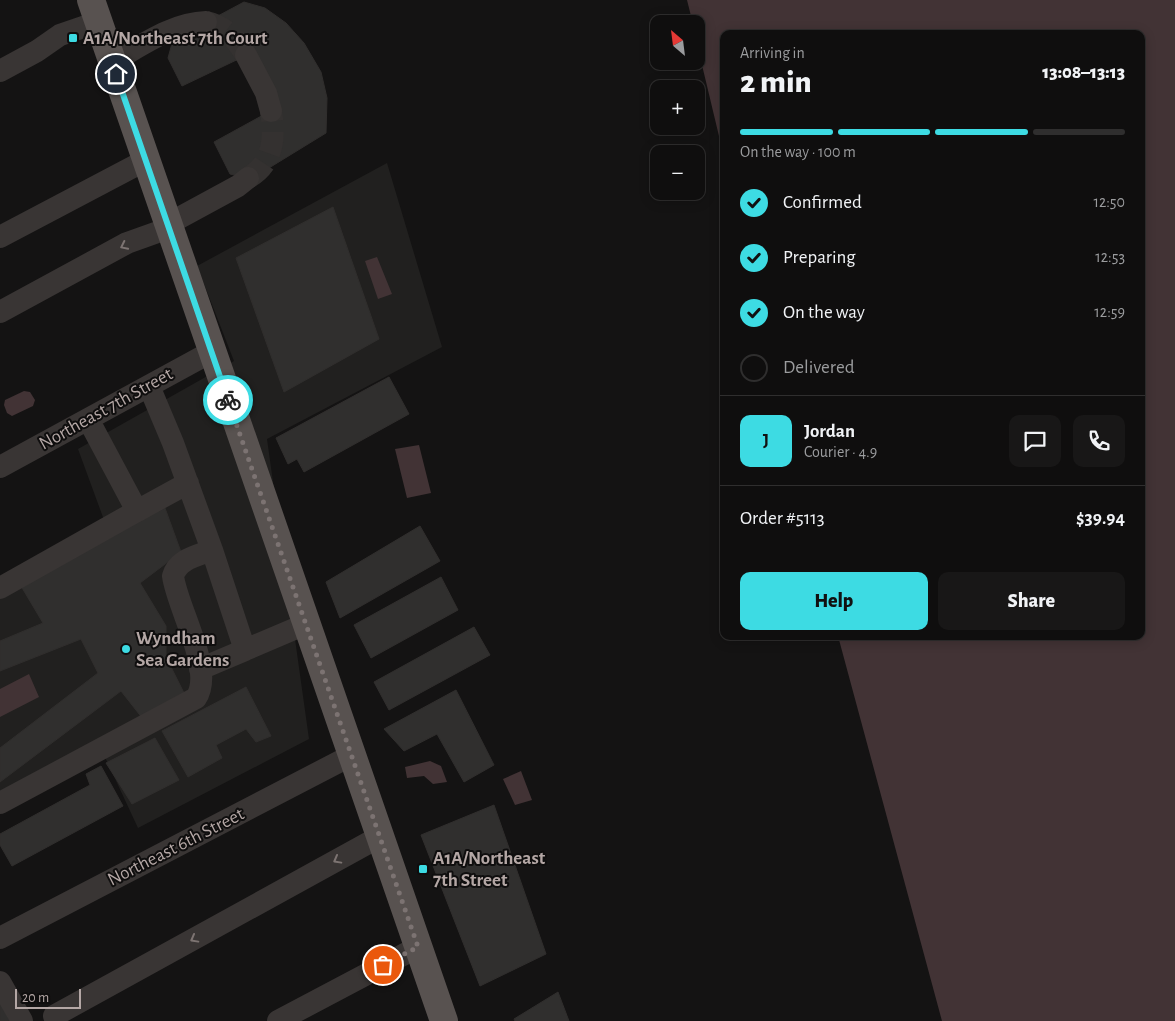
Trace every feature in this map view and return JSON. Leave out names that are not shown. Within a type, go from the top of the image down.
[{"type":"main road","points":[[97,8],[112,62],[211,352],[444,1021]]},
{"type":"street","points":[[0,70],[37,51],[97,8]]},
{"type":"street","points":[[112,62],[177,28],[206,22]]},
{"type":"street","points":[[246,55],[266,93],[271,111]]},
{"type":"street","points":[[0,237],[146,160]]},
{"type":"street","points":[[0,312],[127,243],[169,226],[238,186],[248,178]]},
{"type":"street","name":"Northeast 7th Street","points":[[0,467],[211,352]]},
{"type":"street","points":[[149,386],[160,408],[188,483],[245,650]]},
{"type":"street","points":[[88,419],[137,511]]},
{"type":"street","points":[[0,588],[188,483]]},
{"type":"street","points":[[0,803],[189,704],[196,698],[201,691],[200,669],[195,645],[174,576],[175,570],[188,559],[212,550]]},
{"type":"street","points":[[200,669],[306,624]]},
{"type":"street","name":"Northeast 6th Street","points":[[0,938],[352,755]]},
{"type":"street","points":[[56,1021],[54,1016],[379,837]]},
{"type":"street","points":[[278,1021],[418,947]]},
{"type":"street","points":[[0,982],[22,1021]]},
{"type":"shaded area","points":[[687,0],[1175,0],[1175,1021],[942,1021],[839,640],[1145,640],[1145,30],[720,30],[720,140],[703,70],[705,70],[705,15],[691,15]]},
{"type":"shaded area","points":[[387,163],[442,347],[267,439],[309,739],[138,828],[98,742],[0,796],[0,579],[104,520],[78,449],[234,361],[197,266]]},
{"type":"shaded area","points":[[377,257],[392,294],[378,299],[365,261]]},
{"type":"shaded area","points":[[24,391],[30,392],[35,400],[33,406],[12,416],[7,413],[4,405],[5,400]]},
{"type":"shaded area","points":[[419,445],[431,493],[407,498],[395,449]]},
{"type":"shaded area","points":[[29,674],[39,697],[0,717],[0,689]]},
{"type":"shaded area","points":[[430,761],[441,766],[447,782],[433,784],[424,776],[407,778],[405,767]]},
{"type":"shaded area","points":[[521,771],[532,800],[515,805],[503,779]]},
{"type":"building","points":[[244,2],[265,8],[286,23],[304,43],[321,72],[327,98],[326,133],[251,179],[230,174],[214,142],[276,108],[249,54],[182,86],[168,58],[173,40]]},
{"type":"building","points":[[333,207],[379,339],[284,392],[236,258]]},
{"type":"building","points":[[389,377],[409,414],[304,472],[297,459],[288,464],[276,438]]},
{"type":"building","name":"Wyndham Sea Gardens","points":[[165,508],[181,552],[140,583],[166,626],[166,657],[185,695],[143,719],[121,691],[0,782],[0,748],[98,673],[81,639],[0,671],[0,641],[43,623],[18,581]]},
{"type":"building","points":[[420,526],[440,561],[340,618],[326,582]]},
{"type":"building","points":[[441,577],[458,610],[371,658],[354,625]]},
{"type":"building","points":[[474,627],[490,655],[389,710],[374,682]]},
{"type":"building","points":[[246,687],[271,736],[256,742],[246,729],[216,745],[222,758],[188,777],[162,731]]},
{"type":"building","points":[[456,690],[494,765],[464,782],[437,734],[404,751],[384,729]]},
{"type":"building","points":[[155,738],[179,780],[132,804],[106,763]]},
{"type":"building","points":[[101,766],[123,806],[12,866],[0,845],[0,834],[90,785],[86,774]]},
{"type":"building","points":[[494,805],[546,954],[480,986],[421,835]]},
{"type":"building","points":[[558,992],[569,1021],[515,1021],[514,1019]]},
{"type":"building","points":[[0,1002],[10,1021],[0,1021]]},
{"type":"tunnel","points":[[206,22],[219,27],[229,34],[246,55]]},
{"type":"tunnel","points":[[248,178],[263,165],[271,149],[273,130],[271,111]]},
{"type":"way so far","points":[[228,400],[418,947],[383,965]]},
{"type":"place","name":"A1A/Northeast 7th Court","points":[[73,38]]},
{"type":"place","name":"Wyndham Sea Gardens","points":[[126,649]]},
{"type":"place","name":"A1A/Northeast 7th Street","points":[[423,869]]},
{"type":"route","points":[[116,74],[228,400]]}]
